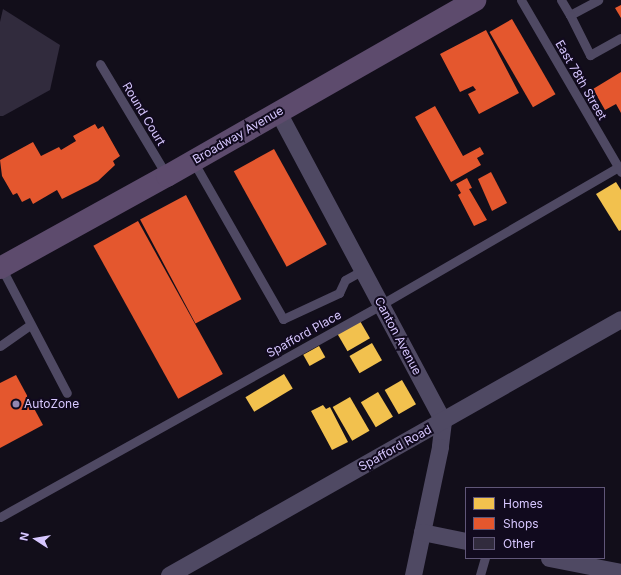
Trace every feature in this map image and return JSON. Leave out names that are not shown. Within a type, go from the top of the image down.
[{"type":"main road","name":"Broadway Avenue","points":[[1,267],[167,176],[475,0]]},
{"type":"street","name":"Canton Avenue","points":[[278,112],[382,304],[443,421]]},
{"type":"street","name":"Spafford Road","points":[[169,575],[621,319]]},
{"type":"street","points":[[413,575],[443,421]]},
{"type":"street","points":[[422,532],[465,541]]},
{"type":"street","points":[[554,559],[621,572]]},
{"type":"lane","name":"East 78th Street","points":[[521,0],[619,169]]},
{"type":"lane","points":[[561,0],[590,55],[621,38]]},
{"type":"lane","points":[[570,16],[598,0]]},
{"type":"lane","name":"Round Court","points":[[100,64],[167,176]]},
{"type":"lane","points":[[193,161],[283,320],[339,293],[345,280],[363,270]]},
{"type":"lane","name":"Spafford Place","points":[[0,517],[382,304],[619,169]]},
{"type":"lane","points":[[1,267],[30,325],[67,392]]},
{"type":"lane","points":[[0,346],[30,325]]},
{"type":"lane","points":[[480,575],[484,559]]},
{"type":"building: Homes","points":[[616,182],[621,190],[621,230],[619,231],[596,194]]},
{"type":"building: Homes","points":[[360,321],[370,338],[347,351],[337,334]]},
{"type":"building: Homes","points":[[372,343],[382,360],[359,373],[349,356]]},
{"type":"building: Homes","points":[[319,346],[325,357],[310,366],[303,355]]},
{"type":"building: Homes","points":[[284,374],[293,389],[254,412],[245,397]]},
{"type":"building: Homes","points":[[402,380],[416,404],[399,414],[385,390]]},
{"type":"building: Homes","points":[[378,392],[393,417],[376,427],[361,402]]},
{"type":"building: Homes","points":[[350,397],[370,431],[352,441],[333,407]]},
{"type":"building: Homes","points":[[323,405],[326,409],[330,407],[348,442],[332,450],[311,411]]},
{"type":"building: Shops","points":[[621,5],[621,18],[615,8]]},
{"type":"building: Shops","points":[[512,19],[556,94],[533,107],[489,32]]},
{"type":"building: Shops","points":[[486,30],[519,93],[479,114],[468,94],[476,90],[473,86],[460,92],[440,54]]},
{"type":"building: Shops","points":[[621,72],[621,113],[616,104],[605,110],[593,89]]},
{"type":"building: Shops","points":[[435,106],[463,156],[480,147],[484,154],[477,158],[481,165],[451,182],[415,117]]},
{"type":"building: Shops","points":[[95,124],[98,129],[103,126],[120,156],[113,161],[115,165],[98,181],[62,199],[57,190],[33,204],[30,198],[22,202],[17,193],[13,195],[2,176],[0,160],[33,142],[41,156],[59,147],[61,150],[76,141],[73,136]]},
{"type":"building: Shops","points":[[274,149],[327,244],[287,267],[234,171]]},
{"type":"building: Shops","points":[[491,172],[507,203],[492,211],[478,179]]},
{"type":"building: Shops","points":[[467,178],[472,188],[469,189],[487,220],[474,226],[458,195],[461,193],[456,184]]},
{"type":"building: Shops","points":[[186,195],[241,299],[195,324],[140,219]]},
{"type":"building: Shops","points":[[138,221],[223,374],[178,399],[93,246]]},
{"type":"building: Shops","name":"AutoZone","points":[[16,375],[43,425],[0,448],[0,383]]},
{"type":"building: Other","points":[[3,9],[60,45],[50,90],[3,116],[0,116],[0,22]]},
{"type":"place","name":"AutoZone","points":[[16,404]]}]
